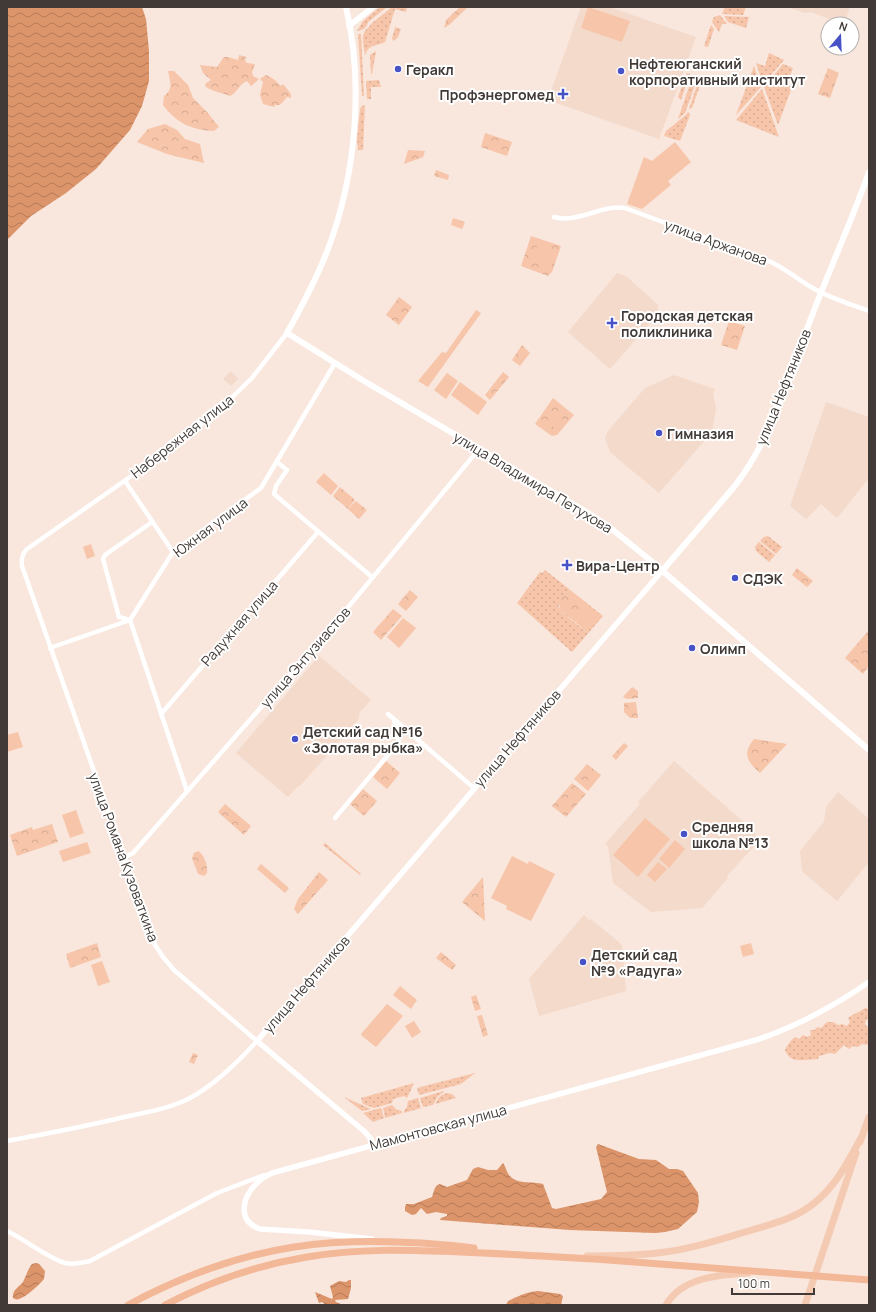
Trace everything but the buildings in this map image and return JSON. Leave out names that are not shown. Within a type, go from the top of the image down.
[{"type":"highway","points":[[128,1305],[166,1286],[199,1272],[273,1251],[294,1247],[341,1242],[411,1242],[550,1256],[869,1280]]},
{"type":"highway","points":[[165,1305],[231,1276],[276,1263],[320,1255],[401,1250],[528,1254]]},
{"type":"main road","name":"Набережная улица","points":[[287,333],[323,261],[342,203],[350,156],[356,102],[355,61],[346,7]]},
{"type":"main road","points":[[349,26],[373,7]]},
{"type":"main road","name":"улица Нефтяников","points":[[662,571],[727,496],[742,477],[755,456],[777,411],[821,292],[852,219],[869,172]]},
{"type":"main road","name":"улица Владимира Петухова","points":[[287,333],[599,520],[617,533],[662,571],[869,750]]},
{"type":"main road","points":[[806,1305],[869,1117]]},
{"type":"main road","points":[[550,1256],[627,1256],[658,1253],[689,1248],[775,1223],[795,1215],[812,1205],[825,1194],[839,1178],[861,1138]]},
{"type":"main road","points":[[666,1305],[676,1293],[697,1280],[724,1275],[766,1273]]},
{"type":"main road","points":[[855,1279],[869,1284]]},
{"type":"street","name":"улица Аржанова","points":[[554,217],[570,218],[615,208],[625,208],[771,262],[782,267],[811,287],[833,298],[869,311]]},
{"type":"street","name":"Набережная улица","points":[[22,555],[27,549],[182,440],[229,401],[263,366],[287,333]]},
{"type":"street","name":"Южная улица","points":[[130,620],[173,552],[261,488],[335,363]]},
{"type":"street","name":"улица Энтузиастов","points":[[124,858],[133,853],[335,623],[479,449]]},
{"type":"street","points":[[277,462],[287,470],[276,486],[274,494],[372,578]]},
{"type":"street","points":[[125,481],[173,552]]},
{"type":"street","points":[[130,620],[119,617],[103,560],[105,555],[152,522]]},
{"type":"street","name":"Радужная улица","points":[[161,714],[318,532]]},
{"type":"street","name":"улица Романа Кузоваткина","points":[[22,555],[22,566],[152,939],[163,957],[174,970],[365,1132],[373,1144]]},
{"type":"street","name":"улица Нефтяников","points":[[7,1141],[146,1113],[190,1098],[211,1084],[236,1064],[662,571]]},
{"type":"street","points":[[50,648],[130,620]]},
{"type":"street","points":[[130,620],[187,791]]},
{"type":"street","points":[[388,714],[474,788]]},
{"type":"street","points":[[334,818],[399,742],[394,720]]},
{"type":"street","name":"Мамонтовская улица","points":[[7,1231],[59,1261],[72,1264],[84,1262],[217,1193],[272,1173],[762,1038],[807,1018],[867,984]]},
{"type":"street","points":[[272,1173],[256,1183],[245,1202],[244,1211],[246,1219],[256,1228],[264,1230],[309,1232],[411,1242]]},
{"type":"street","name":"Мамонтовская улица","points":[[7,1227],[15,1235]]},
{"type":"shaded area","name":"Нефтеюганский корпоративный институт","points":[[581,7],[609,7],[696,37],[659,139],[548,100]]},
{"type":"shaded area","points":[[788,7],[850,7],[847,16],[821,16],[811,12],[805,13]]},
{"type":"shaded area","name":"Городская детская поликлиника","points":[[617,273],[627,277],[658,305],[657,315],[610,369],[568,332]]},
{"type":"shaded area","points":[[231,371],[238,379],[231,386],[223,379]]},
{"type":"shaded area","name":"Гимназия","points":[[674,375],[715,389],[713,394],[716,409],[712,432],[659,493],[610,452],[605,438],[608,431],[645,388]]},
{"type":"shaded area","points":[[826,402],[869,417],[869,478],[837,518],[821,504],[806,519],[790,506]]},
{"type":"shaded area","name":"Детский сад №16 «Золотая рыбка»","points":[[319,656],[371,700],[360,712],[358,720],[300,786],[297,787],[288,797],[236,753]]},
{"type":"shaded area","name":"Средняя школа №13","points":[[674,761],[755,832],[757,843],[727,876],[728,878],[702,908],[651,912],[613,883],[608,846],[605,844],[640,804],[638,802]]},
{"type":"shaded area","points":[[838,792],[869,819],[869,862],[837,901],[802,871],[800,851],[824,822],[826,807]]},
{"type":"shaded area","name":"Детский сад №9 «Радуга»","points":[[584,915],[622,945],[626,991],[539,1016],[529,979]]},
{"type":"green space","points":[[380,7],[387,7],[368,22],[367,26],[357,31],[363,21]]},
{"type":"green space","points":[[392,7],[407,7],[406,12],[395,9],[385,42],[371,47],[365,55],[363,39],[365,31],[371,24]]},
{"type":"green space","points":[[460,7],[468,7],[444,28],[446,20]]},
{"type":"green space","points":[[588,7],[630,21],[622,42],[581,28]]},
{"type":"green space","points":[[725,7],[746,7],[743,15],[722,14]]},
{"type":"green space","points":[[720,15],[727,24],[722,24],[719,32],[712,22],[714,17]]},
{"type":"green space","points":[[724,16],[749,17],[746,28],[728,22]]},
{"type":"green space","points":[[711,25],[714,29],[708,47],[704,46]]},
{"type":"green space","points":[[395,27],[401,29],[398,37],[394,41],[392,39]]},
{"type":"green space","points":[[358,34],[361,34],[364,96],[362,96]]},
{"type":"green space","points":[[376,51],[372,74],[371,74],[370,55]]},
{"type":"green space","points":[[769,53],[784,60],[763,84],[756,63],[765,66]]},
{"type":"green space","points":[[239,55],[246,57],[245,61],[247,63],[255,64],[252,72],[253,76],[259,79],[251,86],[247,81],[244,82],[230,96],[214,91],[205,86],[206,83],[211,80],[203,73],[200,65],[217,67],[224,57],[238,60]]},
{"type":"green space","points":[[783,64],[793,68],[788,82],[791,90],[778,125],[764,87]]},
{"type":"green space","points":[[754,66],[761,87],[736,115]]},
{"type":"green space","points":[[828,68],[839,73],[830,98],[818,94]]},
{"type":"green space","points":[[168,71],[174,71],[188,85],[193,98],[219,127],[214,131],[206,131],[192,127],[179,121],[168,111],[163,105],[164,96],[170,88]]},
{"type":"green space","points":[[687,73],[690,74],[681,100],[678,97]]},
{"type":"green space","points":[[266,75],[281,86],[283,84],[291,94],[291,98],[287,97],[280,105],[275,105],[274,107],[263,104],[260,95],[263,82],[260,79]]},
{"type":"green space","points":[[699,79],[702,80],[692,108],[689,109]]},
{"type":"green space","points":[[379,80],[381,87],[371,87],[371,99],[367,99],[366,81]]},
{"type":"green space","points":[[697,80],[685,113],[678,119],[690,84]]},
{"type":"green space","points":[[762,89],[779,137],[736,120]]},
{"type":"green space","points":[[364,105],[363,150],[358,150],[357,139],[360,110]]},
{"type":"green space","points":[[688,111],[690,115],[680,141],[664,136],[666,131],[687,114]]},
{"type":"green space","points":[[165,124],[177,130],[185,139],[200,144],[204,163],[167,154],[137,142],[148,129]]},
{"type":"green space","points":[[485,133],[512,142],[507,156],[481,147]]},
{"type":"green space","points":[[675,142],[691,162],[668,181],[671,185],[642,209],[627,204],[644,157],[652,161]]},
{"type":"green space","points":[[408,150],[425,151],[423,157],[404,164]]},
{"type":"green space","points":[[436,170],[449,175],[448,180],[434,176]]},
{"type":"green space","points":[[453,218],[465,222],[462,229],[451,225]]},
{"type":"green space","points":[[531,236],[561,246],[552,272],[548,276],[521,266]]},
{"type":"green space","points":[[539,240],[553,245],[546,265],[532,261]]},
{"type":"green space","points":[[399,297],[412,307],[399,325],[386,315]]},
{"type":"green space","points":[[476,310],[481,313],[428,387],[418,381],[442,352],[446,353]]},
{"type":"green space","points":[[729,321],[745,326],[737,350],[721,345]]},
{"type":"green space","points":[[522,345],[530,353],[520,366],[512,360]]},
{"type":"green space","points":[[503,372],[509,377],[490,400],[485,395]]},
{"type":"green space","points":[[447,373],[458,381],[446,399],[434,390]]},
{"type":"green space","points":[[460,382],[487,402],[478,415],[451,395]]},
{"type":"green space","points":[[553,398],[574,415],[557,435],[552,436],[535,424]]},
{"type":"green space","points":[[557,414],[566,422],[558,431],[549,423]]},
{"type":"green space","points":[[324,473],[338,486],[331,495],[316,482]]},
{"type":"green space","points":[[340,487],[355,500],[348,509],[333,496]]},
{"type":"green space","points":[[356,501],[367,510],[359,519],[348,509]]},
{"type":"green space","points":[[768,536],[782,547],[776,554],[760,541],[764,537]]},
{"type":"green space","points":[[759,542],[775,555],[769,562],[756,551],[755,547]]},
{"type":"green space","points":[[91,544],[95,556],[87,559],[83,547]]},
{"type":"green space","points":[[797,568],[813,581],[807,587],[792,575]]},
{"type":"green space","points":[[545,570],[603,616],[572,652],[517,603],[540,572],[542,573]],"holes":[[[568,590],[600,616],[586,632],[558,609],[559,604]]]},
{"type":"green space","points":[[410,590],[418,597],[406,611],[398,604]]},
{"type":"green space","points":[[568,590],[589,606],[575,622],[558,609],[560,606],[558,603]]},
{"type":"green space","points":[[589,606],[601,616],[586,632],[575,622]]},
{"type":"green space","points":[[393,609],[402,616],[381,640],[373,632]]},
{"type":"green space","points":[[403,618],[416,628],[399,648],[387,637]]},
{"type":"green space","points":[[869,630],[869,666],[863,674],[845,658]]},
{"type":"green space","points":[[632,687],[638,691],[638,698],[627,699],[623,697]]},
{"type":"green space","points":[[636,702],[638,718],[630,718],[624,712],[624,703]]},
{"type":"green space","points":[[18,732],[23,747],[7,752],[7,735]]},
{"type":"green space","points":[[754,739],[787,744],[760,773],[749,761],[747,753],[750,744]]},
{"type":"green space","points":[[624,743],[628,746],[616,760],[612,756]]},
{"type":"green space","points":[[386,761],[400,773],[387,789],[373,777]]},
{"type":"green space","points":[[587,764],[601,775],[588,791],[574,779]]},
{"type":"green space","points":[[572,783],[586,794],[566,817],[552,806]]},
{"type":"green space","points":[[363,789],[377,801],[364,816],[350,804]]},
{"type":"green space","points":[[225,804],[251,826],[244,835],[218,812]]},
{"type":"green space","points":[[76,810],[84,833],[70,838],[62,815]]},
{"type":"green space","points":[[645,818],[670,839],[638,877],[613,855]]},
{"type":"green space","points":[[52,824],[58,842],[17,856],[10,835],[32,827],[33,830]]},
{"type":"green space","points":[[675,840],[685,849],[669,868],[659,859]]},
{"type":"green space","points":[[87,842],[91,853],[63,862],[59,851]]},
{"type":"green space","points":[[325,843],[361,874],[360,875],[323,845]]},
{"type":"green space","points":[[198,851],[204,857],[206,864],[207,873],[204,876],[198,874],[192,858],[194,853]]},
{"type":"green space","points":[[512,856],[528,864],[529,861],[555,874],[531,921],[506,909],[507,906],[491,898]]},
{"type":"green space","points":[[658,862],[667,869],[655,882],[647,875]]},
{"type":"green space","points":[[261,864],[289,888],[285,893],[257,869]]},
{"type":"green space","points":[[319,872],[328,880],[298,914],[294,909],[298,899]]},
{"type":"green space","points":[[483,877],[485,921],[462,902]]},
{"type":"green space","points":[[97,943],[101,957],[70,968],[66,954]]},
{"type":"green space","points":[[751,943],[754,954],[743,957],[740,946]]},
{"type":"green space","points":[[441,952],[456,965],[452,970],[436,958]]},
{"type":"green space","points":[[102,961],[110,982],[98,986],[91,965]]},
{"type":"green space","points":[[400,986],[417,1000],[411,1009],[393,995]]},
{"type":"green space","points":[[476,995],[481,1009],[475,1011],[471,997]]},
{"type":"green space","points":[[387,1004],[403,1016],[376,1047],[361,1034]]},
{"type":"green space","points":[[865,1008],[868,1009],[869,1018],[866,1020],[865,1024],[867,1027],[869,1026],[869,1045],[862,1044],[858,1047],[853,1046],[849,1049],[844,1045],[835,1054],[830,1053],[819,1056],[818,1059],[799,1060],[791,1058],[787,1055],[785,1050],[795,1037],[799,1039],[803,1035],[807,1037],[811,1035],[810,1030],[814,1030],[818,1027],[821,1028],[827,1022],[847,1026],[850,1022],[848,1018]]},
{"type":"green space","points":[[482,1015],[488,1035],[483,1037],[477,1016]]},
{"type":"green space","points":[[414,1021],[421,1032],[412,1038],[405,1026]]},
{"type":"green space","points":[[193,1053],[198,1055],[194,1064],[189,1062]]},
{"type":"green space","points":[[475,1073],[461,1084],[419,1095],[417,1088]]},
{"type":"green space","points":[[414,1083],[407,1098],[404,1096],[393,1099],[392,1103],[374,1108],[363,1104],[361,1098]]},
{"type":"green space","points":[[444,1091],[438,1096],[433,1105],[423,1107],[420,1098]]},
{"type":"green space","points":[[447,1093],[452,1094],[456,1098],[435,1104],[440,1096]]},
{"type":"green space","points":[[344,1097],[371,1109],[362,1111]]},
{"type":"green space","points":[[418,1098],[421,1108],[404,1113],[408,1101]]},
{"type":"green space","points":[[392,1105],[397,1110],[402,1111],[402,1113],[385,1118],[383,1108]]},
{"type":"green space","points":[[381,1108],[384,1118],[373,1122],[363,1113]]},
{"type":"water","points":[[7,7],[142,7],[146,19],[149,51],[149,81],[142,106],[130,130],[96,169],[66,193],[31,216],[7,240]]},
{"type":"water","points":[[598,1144],[639,1159],[656,1160],[669,1169],[683,1171],[698,1193],[699,1202],[697,1212],[678,1229],[655,1233],[570,1230],[440,1220],[441,1218],[447,1216],[447,1214],[436,1212],[427,1214],[421,1208],[416,1214],[412,1215],[405,1211],[406,1204],[414,1204],[432,1197],[435,1187],[440,1184],[447,1187],[467,1180],[473,1169],[478,1167],[488,1170],[497,1170],[503,1163],[512,1178],[525,1182],[543,1184],[552,1208],[556,1209],[601,1199],[607,1192],[596,1147]]},
{"type":"water","points":[[32,1264],[39,1264],[45,1271],[44,1279],[22,1298],[13,1298],[15,1291],[23,1282],[28,1270]]},
{"type":"water","points":[[351,1280],[351,1288],[348,1299],[335,1300],[343,1305],[326,1305],[322,1302],[319,1303],[315,1292],[332,1299],[333,1297],[330,1286],[339,1281],[346,1282]]},
{"type":"water","points":[[538,1291],[560,1294],[563,1296],[561,1305],[506,1305],[508,1301],[515,1297]]},
{"type":"place","name":"Геракл","points":[[398,69]]},
{"type":"place","name":"Нефтеюганский корпоративный институт","points":[[621,71]]},
{"type":"place","name":"Профэнергомед","points":[[563,94]]},
{"type":"place","name":"Городская детская поликлиника","points":[[612,323]]},
{"type":"place","name":"Гимназия","points":[[659,433]]},
{"type":"place","name":"Вира-Центр","points":[[567,565]]},
{"type":"place","name":"СДЭК","points":[[735,578]]},
{"type":"place","name":"Олимп","points":[[692,648]]},
{"type":"place","name":"Детский сад №16 «Золотая рыбка»","points":[[295,739]]},
{"type":"place","name":"Средняя школа №13","points":[[684,834]]},
{"type":"place","name":"Детский сад №9 «Радуга»","points":[[583,962]]}]
